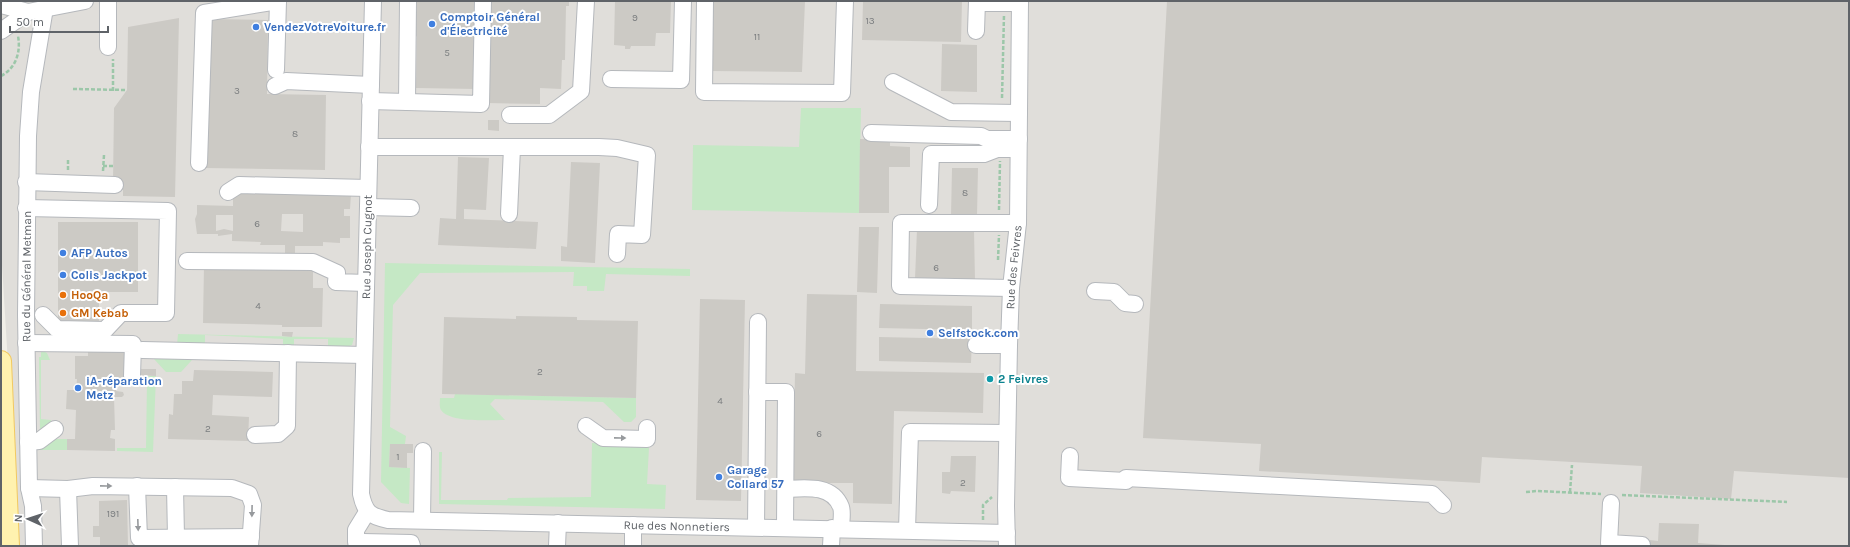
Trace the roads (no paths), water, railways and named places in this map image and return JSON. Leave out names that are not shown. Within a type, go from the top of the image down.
[{"type":"main road","points":[[1,361],[9,546]]},
{"type":"street","points":[[1,5],[38,8],[85,1]]},
{"type":"street","points":[[108,1],[108,47]]},
{"type":"street","points":[[199,163],[204,13],[278,1],[275,78],[286,81],[371,85]]},
{"type":"street","name":"Rue Joseph Cugnot","points":[[367,512],[363,504],[361,494],[373,1]]},
{"type":"street","points":[[407,102],[408,1]]},
{"type":"street","points":[[370,101],[481,104],[483,1]]},
{"type":"street","points":[[510,115],[549,116],[581,91],[586,1]]},
{"type":"street","points":[[611,79],[681,80],[683,1]]},
{"type":"street","points":[[706,1],[704,92],[835,93],[842,93],[845,1]]},
{"type":"street","points":[[976,31],[977,2],[1020,2]]},
{"type":"street","name":"Rue des Feivres","points":[[1007,539],[1009,345],[1011,288],[1018,223],[1020,2]]},
{"type":"street","points":[[1,31],[38,8]]},
{"type":"street","name":"Rue du Général Metman","points":[[34,546],[33,506],[29,488],[26,343],[26,182],[31,92],[38,8]]},
{"type":"street","points":[[893,82],[951,112],[1019,113]]},
{"type":"street","points":[[871,133],[981,136],[986,139],[1019,144]]},
{"type":"street","points":[[929,205],[931,154],[984,154],[997,149],[1019,144]]},
{"type":"street","points":[[369,147],[599,147],[617,148],[647,155],[642,235],[618,234],[617,254]]},
{"type":"street","points":[[509,214],[512,148]]},
{"type":"street","points":[[26,182],[115,185]]},
{"type":"street","points":[[228,192],[239,185],[368,188]]},
{"type":"street","points":[[368,207],[411,208]]},
{"type":"street","points":[[26,208],[168,211],[166,313],[121,313],[105,330],[57,329],[43,315]]},
{"type":"street","points":[[1011,288],[900,286],[901,223],[1018,223]]},
{"type":"street","points":[[187,261],[313,262],[336,273],[336,282],[366,283]]},
{"type":"street","points":[[1095,291],[1114,292],[1125,303],[1135,304]]},
{"type":"street","points":[[756,527],[758,322]]},
{"type":"street","points":[[26,343],[133,344],[132,376]]},
{"type":"street","points":[[976,345],[1009,345]]},
{"type":"street","points":[[142,350],[364,355]]},
{"type":"street","points":[[255,435],[270,436],[278,434],[287,426],[288,353]]},
{"type":"street","points":[[757,392],[786,392],[785,528]]},
{"type":"street","points":[[586,426],[603,438],[647,439],[647,428]]},
{"type":"street","points":[[28,442],[39,441],[55,429]]},
{"type":"street","points":[[907,530],[910,432],[1007,433]]},
{"type":"street","points":[[422,520],[423,451]]},
{"type":"street","points":[[1070,456],[1069,478],[1432,494],[1443,505]]},
{"type":"street","points":[[29,488],[68,489],[93,486],[137,486],[232,488],[249,494],[253,505],[250,541],[176,537],[139,538],[137,486]]},
{"type":"street","points":[[175,487],[176,537]]},
{"type":"street","points":[[68,489],[70,546]]},
{"type":"street","points":[[786,489],[821,489],[834,496],[841,507],[831,546]]},
{"type":"street","points":[[1611,497],[1608,543],[1642,545]]},
{"type":"street","points":[[367,512],[356,530],[356,542],[362,544],[411,543],[412,546]]},
{"type":"street","name":"Rue des Nonnetiers","points":[[367,512],[376,517],[388,520],[907,530],[1007,539]]},
{"type":"street","points":[[557,546],[558,523]]},
{"type":"street","points":[[633,525],[633,546]]},
{"type":"place","name":"Comptoir Général d'Électricité","points":[[432,24]]},
{"type":"place","name":"VendezVotreVoiture.fr","points":[[256,27]]},
{"type":"place","name":"AFP Autos","points":[[63,253]]},
{"type":"place","name":"Colis Jackpot","points":[[63,275]]},
{"type":"place","name":"HooQa","points":[[63,295]]},
{"type":"place","name":"GM Kebab","points":[[63,313]]},
{"type":"place","name":"Selfstock.com","points":[[930,333]]},
{"type":"place","name":"2 Feivres","points":[[990,379]]},
{"type":"place","name":"iA-réparation Metz","points":[[78,388]]},
{"type":"place","name":"Garage Collard 57","points":[[719,477]]}]
